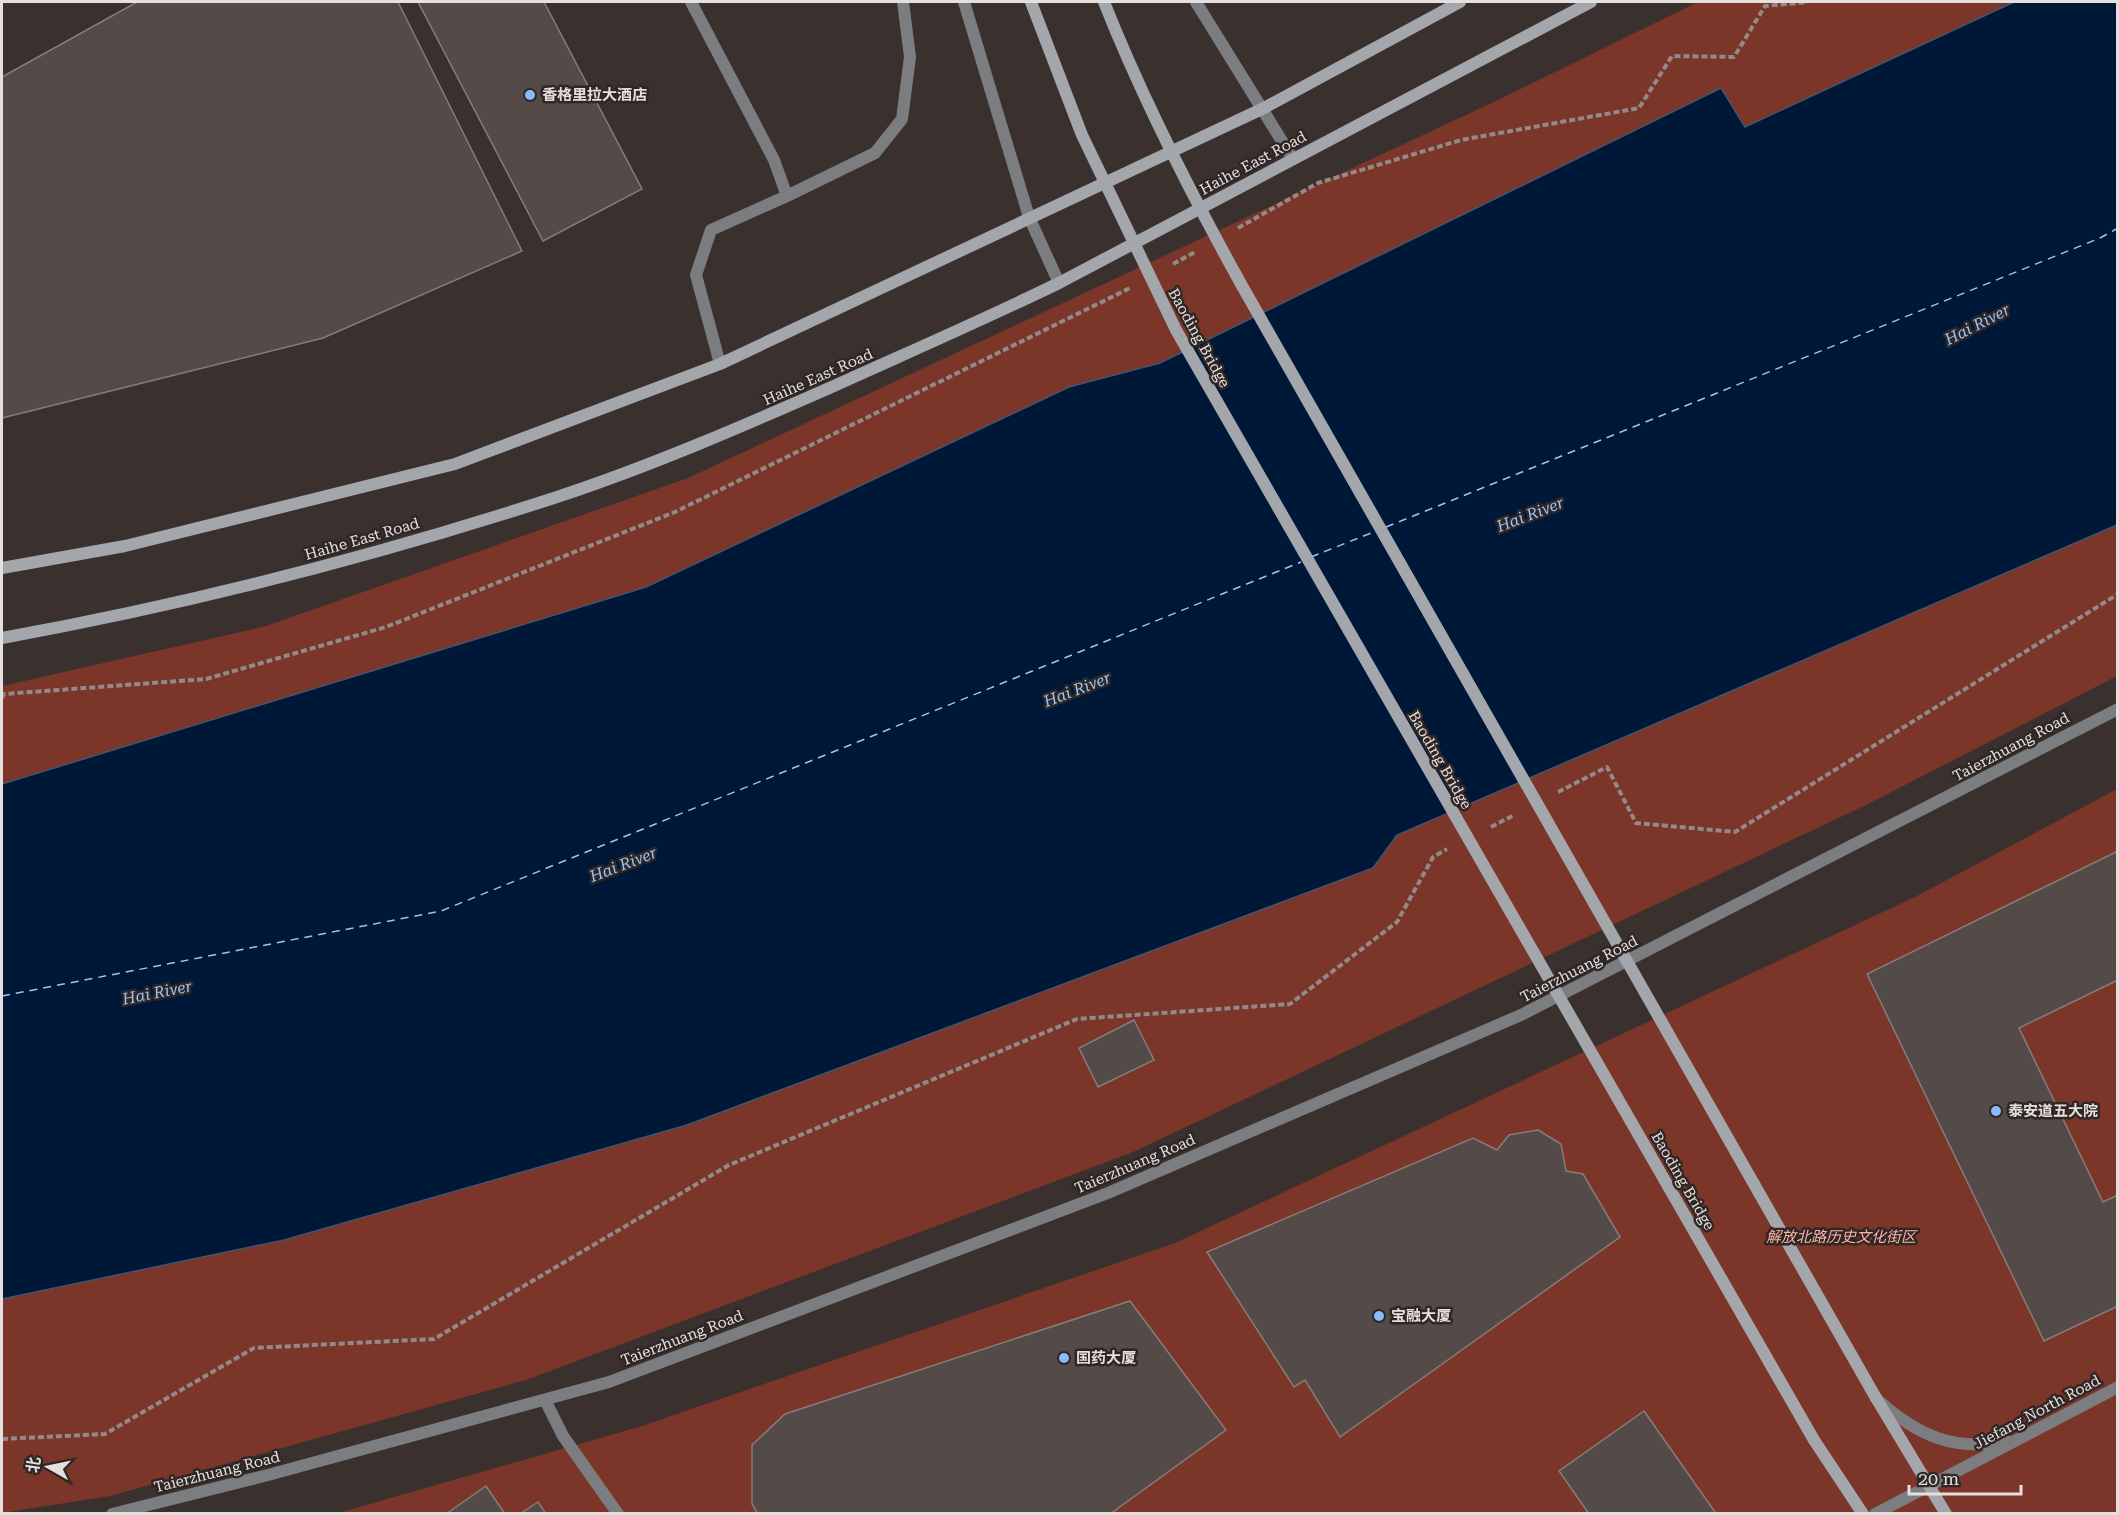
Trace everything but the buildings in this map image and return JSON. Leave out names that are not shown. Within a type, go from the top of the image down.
[{"type":"main road","name":"Baoding Bridge","points":[[1031,2],[1082,135],[1176,330],[1814,1440],[1863,1514]]},
{"type":"main road","points":[[1104,2],[1146,104],[1225,255],[1876,1398],[1946,1514]]},
{"type":"main road","points":[[2,568],[125,546],[455,464],[720,364],[1264,108],[1460,2]]},
{"type":"main road","name":"Haihe East Road","points":[[2,638],[100,620],[353,559],[559,496],[740,427],[994,315],[1059,283],[1591,2]]},
{"type":"street","points":[[691,2],[774,160],[787,196]]},
{"type":"street","points":[[720,364],[696,275],[711,230],[875,153],[902,119],[910,57],[903,2]]},
{"type":"street","points":[[964,2],[1029,218],[1059,283]]},
{"type":"street","points":[[1196,2],[1264,108],[1293,159]]},
{"type":"street","name":"Taierzhuang Road","points":[[112,1514],[268,1475],[609,1382],[1108,1193],[1510,1020],[1823,862],[2118,709]]},
{"type":"street","name":"Jiefang North Road","points":[[1875,1514],[2118,1387]]},
{"type":"street","points":[[1876,1398],[1914,1429],[1950,1443],[1989,1445],[2020,1439]]},
{"type":"street","points":[[545,1400],[563,1436],[618,1514]]},
{"type":"path","points":[[1235,230],[1318,183],[1461,140],[1639,108],[1672,56],[1734,57],[1765,6],[1808,2]]},
{"type":"path","points":[[1172,264],[1203,247]]},
{"type":"path","points":[[2,698],[4,694],[206,679],[386,627],[675,512],[1099,305],[1141,282]]},
{"type":"path","points":[[1607,767],[1636,823],[1735,832],[2118,594]]},
{"type":"path","points":[[2,1439],[105,1434],[254,1347],[434,1339],[729,1165],[1077,1019],[1290,1004],[1397,922],[1433,856]]},
{"type":"green space","points":[[1698,2],[2117,2],[2117,676],[1868,804],[1133,1152],[526,1380],[110,1496],[2,1513],[2,686],[263,627],[688,478],[1498,100]]},
{"type":"green space","name":"解放北路历史文化街区","points":[[2117,789],[2117,1513],[335,1514],[642,1426],[1175,1243],[1915,897]]},
{"type":"water","name":"Hai River","points":[[2014,2],[2117,2],[2117,525],[1397,835],[1373,868],[687,1125],[284,1240],[2,1299],[2,784],[646,587],[1069,387],[1160,363],[1721,88],[1745,127]]},
{"type":"ferry route","points":[[1386,527],[2100,238],[2118,228]]},
{"type":"ferry route","points":[[1311,557],[1376,531]]},
{"type":"ferry route","points":[[2,996],[441,911],[1301,562]]},
{"type":"place","name":"香格里拉大酒店","points":[[530,95]]},
{"type":"place","name":"泰安道五大院","points":[[1996,1111]]},
{"type":"place","name":"宝融大厦","points":[[1379,1316]]},
{"type":"place","name":"国药大厦","points":[[1064,1358]]}]
